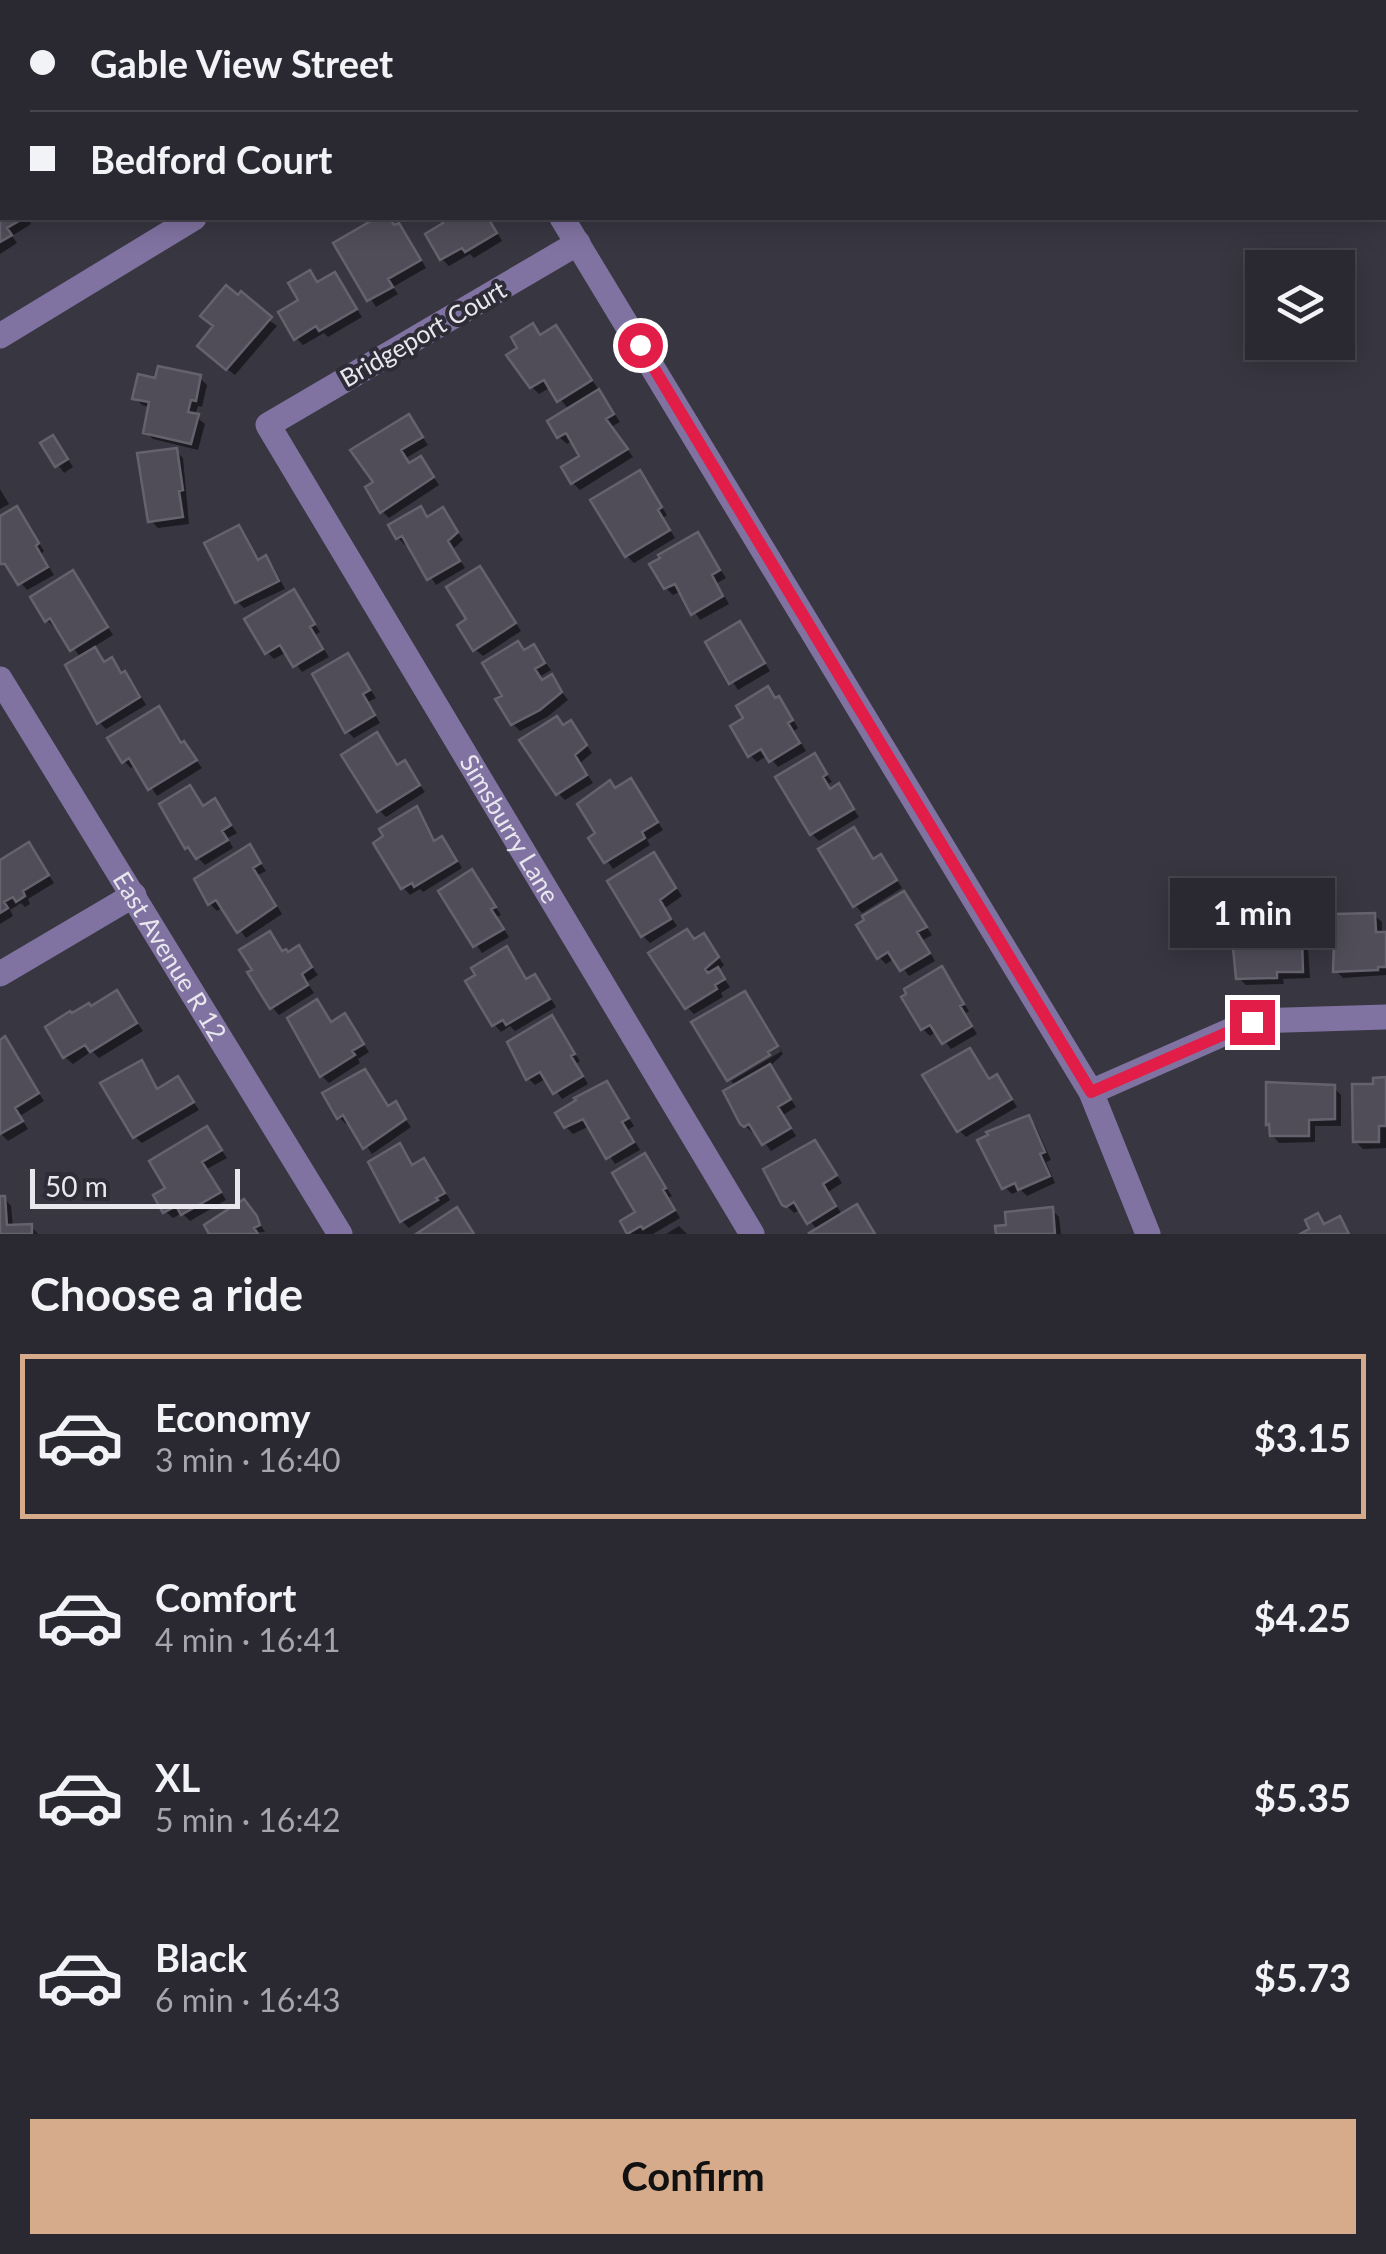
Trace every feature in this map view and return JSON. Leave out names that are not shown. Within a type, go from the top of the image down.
[{"type":"street","points":[[0,336],[191,220]]},
{"type":"street","points":[[563,220],[1091,1092],[1148,1234]]},
{"type":"street","name":"Bridgeport Court","points":[[268,425],[578,243]]},
{"type":"street","name":"Simsburry Lane","points":[[268,425],[752,1234]]},
{"type":"street","name":"East Avenue R 12","points":[[0,679],[340,1234]]},
{"type":"street","points":[[0,974],[134,896]]},
{"type":"street","points":[[1091,1092],[1252,1022],[1386,1018]]},
{"type":"building","points":[[0,220],[21,220],[7,228],[12,235],[0,242]]},
{"type":"building","points":[[373,220],[391,220],[394,225],[399,223],[421,260],[388,279],[393,287],[367,301],[333,243]]},
{"type":"building","points":[[441,220],[489,220],[497,233],[465,252],[462,248],[440,260],[425,234],[443,223]]},
{"type":"building","points":[[310,270],[317,282],[335,272],[357,309],[294,340],[278,312],[298,300],[288,283]]},
{"type":"building","points":[[226,285],[238,295],[241,291],[272,317],[226,370],[197,346],[213,326],[200,316]]},
{"type":"building","points":[[533,323],[540,335],[556,325],[592,380],[557,402],[544,380],[530,388],[506,355],[517,348],[511,337]]},
{"type":"building","points":[[158,366],[201,375],[196,401],[191,400],[188,412],[199,414],[191,444],[143,433],[149,402],[132,399],[138,374],[155,378]]},
{"type":"building","points":[[599,389],[614,414],[606,419],[628,449],[571,484],[561,467],[579,456],[566,433],[557,438],[547,421]]},
{"type":"building","points":[[409,414],[423,437],[401,450],[409,463],[421,456],[434,477],[380,513],[365,487],[373,482],[350,450]]},
{"type":"building","points":[[53,435],[68,459],[55,467],[40,443]]},
{"type":"building","points":[[177,448],[183,517],[148,522],[137,453]]},
{"type":"building","points":[[640,470],[662,507],[658,510],[670,530],[625,557],[590,500]]},
{"type":"building","points":[[17,506],[48,567],[18,585],[5,564],[0,564],[0,516]]},
{"type":"building","points":[[421,506],[427,517],[443,507],[458,532],[448,541],[460,561],[427,580],[402,536],[396,539],[388,525]]},
{"type":"building","points":[[239,525],[258,560],[266,555],[279,581],[235,603],[204,543]]},
{"type":"building","points":[[698,532],[720,570],[712,575],[723,596],[691,615],[675,584],[664,589],[649,564]]},
{"type":"building","points":[[480,566],[516,623],[473,651],[457,625],[466,619],[446,587]]},
{"type":"building","points":[[73,570],[108,627],[70,651],[50,618],[45,622],[30,597]]},
{"type":"building","points":[[294,589],[315,624],[310,627],[323,649],[293,667],[280,645],[265,654],[244,619]]},
{"type":"building","points":[[740,621],[765,663],[729,684],[705,642]]},
{"type":"building","points":[[518,641],[524,650],[534,644],[545,663],[535,669],[542,680],[552,674],[562,692],[540,710],[511,725],[495,699],[502,696],[482,663]]},
{"type":"building","points":[[95,647],[104,662],[112,657],[121,673],[125,671],[140,697],[97,724],[65,665]]},
{"type":"building","points":[[348,653],[370,690],[363,694],[375,715],[345,733],[312,674]]},
{"type":"building","points":[[768,686],[793,720],[788,723],[800,743],[769,762],[761,749],[748,757],[730,726],[743,718],[736,706]]},
{"type":"building","points":[[159,706],[181,743],[184,741],[197,760],[148,790],[129,758],[122,763],[107,738]]},
{"type":"building","points":[[557,716],[563,725],[571,720],[587,745],[575,755],[587,775],[556,795],[519,740]]},
{"type":"building","points":[[377,732],[397,765],[405,760],[420,785],[377,812],[341,755]]},
{"type":"building","points":[[815,753],[830,789],[839,783],[854,809],[810,835],[775,777]]},
{"type":"building","points":[[631,778],[658,822],[642,832],[645,838],[604,863],[588,838],[595,833],[577,804],[610,780],[615,788]]},
{"type":"building","points":[[190,785],[203,806],[215,798],[231,825],[222,831],[228,840],[196,859],[188,847],[185,849],[159,804]]},
{"type":"building","points":[[417,806],[434,841],[442,836],[457,861],[414,887],[412,883],[401,889],[373,843],[383,836],[379,829]]},
{"type":"building","points":[[854,827],[873,859],[881,854],[897,880],[853,907],[818,849]]},
{"type":"building","points":[[29,842],[49,875],[23,891],[25,896],[16,902],[13,897],[4,902],[8,908],[0,913],[0,860]]},
{"type":"building","points":[[250,844],[261,863],[253,868],[276,906],[237,933],[216,900],[208,905],[194,879]]},
{"type":"building","points":[[654,852],[676,888],[660,900],[671,919],[641,937],[607,881]]},
{"type":"building","points":[[472,869],[496,907],[491,909],[504,929],[473,947],[438,891]]},
{"type":"building","points":[[904,891],[927,927],[917,932],[930,953],[900,971],[888,952],[877,959],[856,925],[864,920],[862,916]]},
{"type":"building","points":[[1375,913],[1376,932],[1386,932],[1386,967],[1333,972],[1335,914]]},
{"type":"building","points":[[1243,925],[1278,925],[1278,937],[1302,937],[1303,972],[1277,972],[1277,978],[1236,979],[1232,937],[1243,938]]},
{"type":"building","points":[[687,929],[694,939],[704,933],[719,957],[705,969],[708,973],[718,967],[725,979],[715,985],[717,989],[685,1009],[648,953]]},
{"type":"building","points":[[270,931],[282,951],[299,945],[312,967],[302,974],[308,985],[270,1009],[247,972],[252,970],[239,950]]},
{"type":"building","points":[[507,946],[526,979],[535,974],[550,999],[506,1025],[503,1020],[492,1026],[465,981],[475,975],[471,968]]},
{"type":"building","points":[[942,966],[972,1026],[942,1044],[930,1025],[921,1030],[901,997],[906,994],[904,989]]},
{"type":"building","points":[[117,990],[137,1023],[90,1052],[85,1045],[63,1058],[45,1027]]},
{"type":"building","points":[[745,991],[778,1046],[727,1081],[691,1022]]},
{"type":"building","points":[[317,999],[331,1022],[345,1013],[364,1044],[352,1051],[355,1055],[320,1077],[287,1018]]},
{"type":"building","points":[[552,1015],[583,1076],[553,1094],[540,1072],[526,1080],[507,1042]]},
{"type":"building","points":[[5,1036],[39,1093],[15,1108],[23,1121],[0,1134],[0,1040]]},
{"type":"building","points":[[970,1048],[989,1079],[997,1074],[1012,1099],[957,1132],[922,1075]]},
{"type":"building","points":[[142,1060],[157,1089],[178,1076],[194,1102],[133,1138],[100,1083]]},
{"type":"building","points":[[770,1064],[791,1099],[778,1107],[791,1128],[762,1145],[749,1124],[740,1124],[723,1091]]},
{"type":"building","points":[[365,1069],[388,1106],[396,1101],[406,1119],[363,1149],[343,1115],[337,1119],[322,1093]]},
{"type":"building","points":[[1386,1077],[1386,1126],[1379,1126],[1379,1142],[1353,1142],[1352,1084],[1373,1084],[1373,1078]]},
{"type":"building","points":[[607,1081],[629,1118],[622,1122],[634,1142],[606,1159],[583,1119],[564,1128],[555,1113]]},
{"type":"building","points":[[1266,1082],[1335,1085],[1335,1119],[1309,1120],[1309,1136],[1270,1136],[1269,1124],[1266,1125]]},
{"type":"building","points":[[1029,1115],[1045,1152],[1040,1154],[1050,1176],[1018,1190],[1015,1183],[1002,1189],[977,1140],[988,1135],[986,1132]]},
{"type":"building","points":[[207,1126],[222,1150],[202,1162],[221,1192],[181,1215],[176,1206],[163,1213],[153,1195],[165,1188],[149,1161]]},
{"type":"building","points":[[815,1140],[837,1175],[823,1184],[836,1206],[807,1224],[794,1202],[782,1205],[763,1169]]},
{"type":"building","points":[[400,1143],[412,1165],[424,1158],[445,1193],[400,1222],[368,1162]]},
{"type":"building","points":[[645,1153],[675,1210],[627,1234],[620,1221],[635,1212],[612,1173]]},
{"type":"building","points":[[0,1196],[5,1196],[7,1225],[32,1224],[32,1234],[0,1234]]},
{"type":"building","points":[[244,1199],[257,1216],[260,1225],[254,1228],[258,1234],[209,1234],[204,1225]]},
{"type":"building","points":[[857,1204],[875,1234],[809,1233]]},
{"type":"building","points":[[457,1207],[474,1234],[416,1234]]},
{"type":"building","points":[[1053,1207],[1055,1234],[996,1234],[995,1226],[1006,1225],[1005,1212]]},
{"type":"building","points":[[1318,1213],[1324,1224],[1340,1216],[1349,1234],[1300,1234],[1309,1229],[1305,1220]]},
{"type":"route","points":[[640,345],[1091,1092],[1252,1022]]}]
